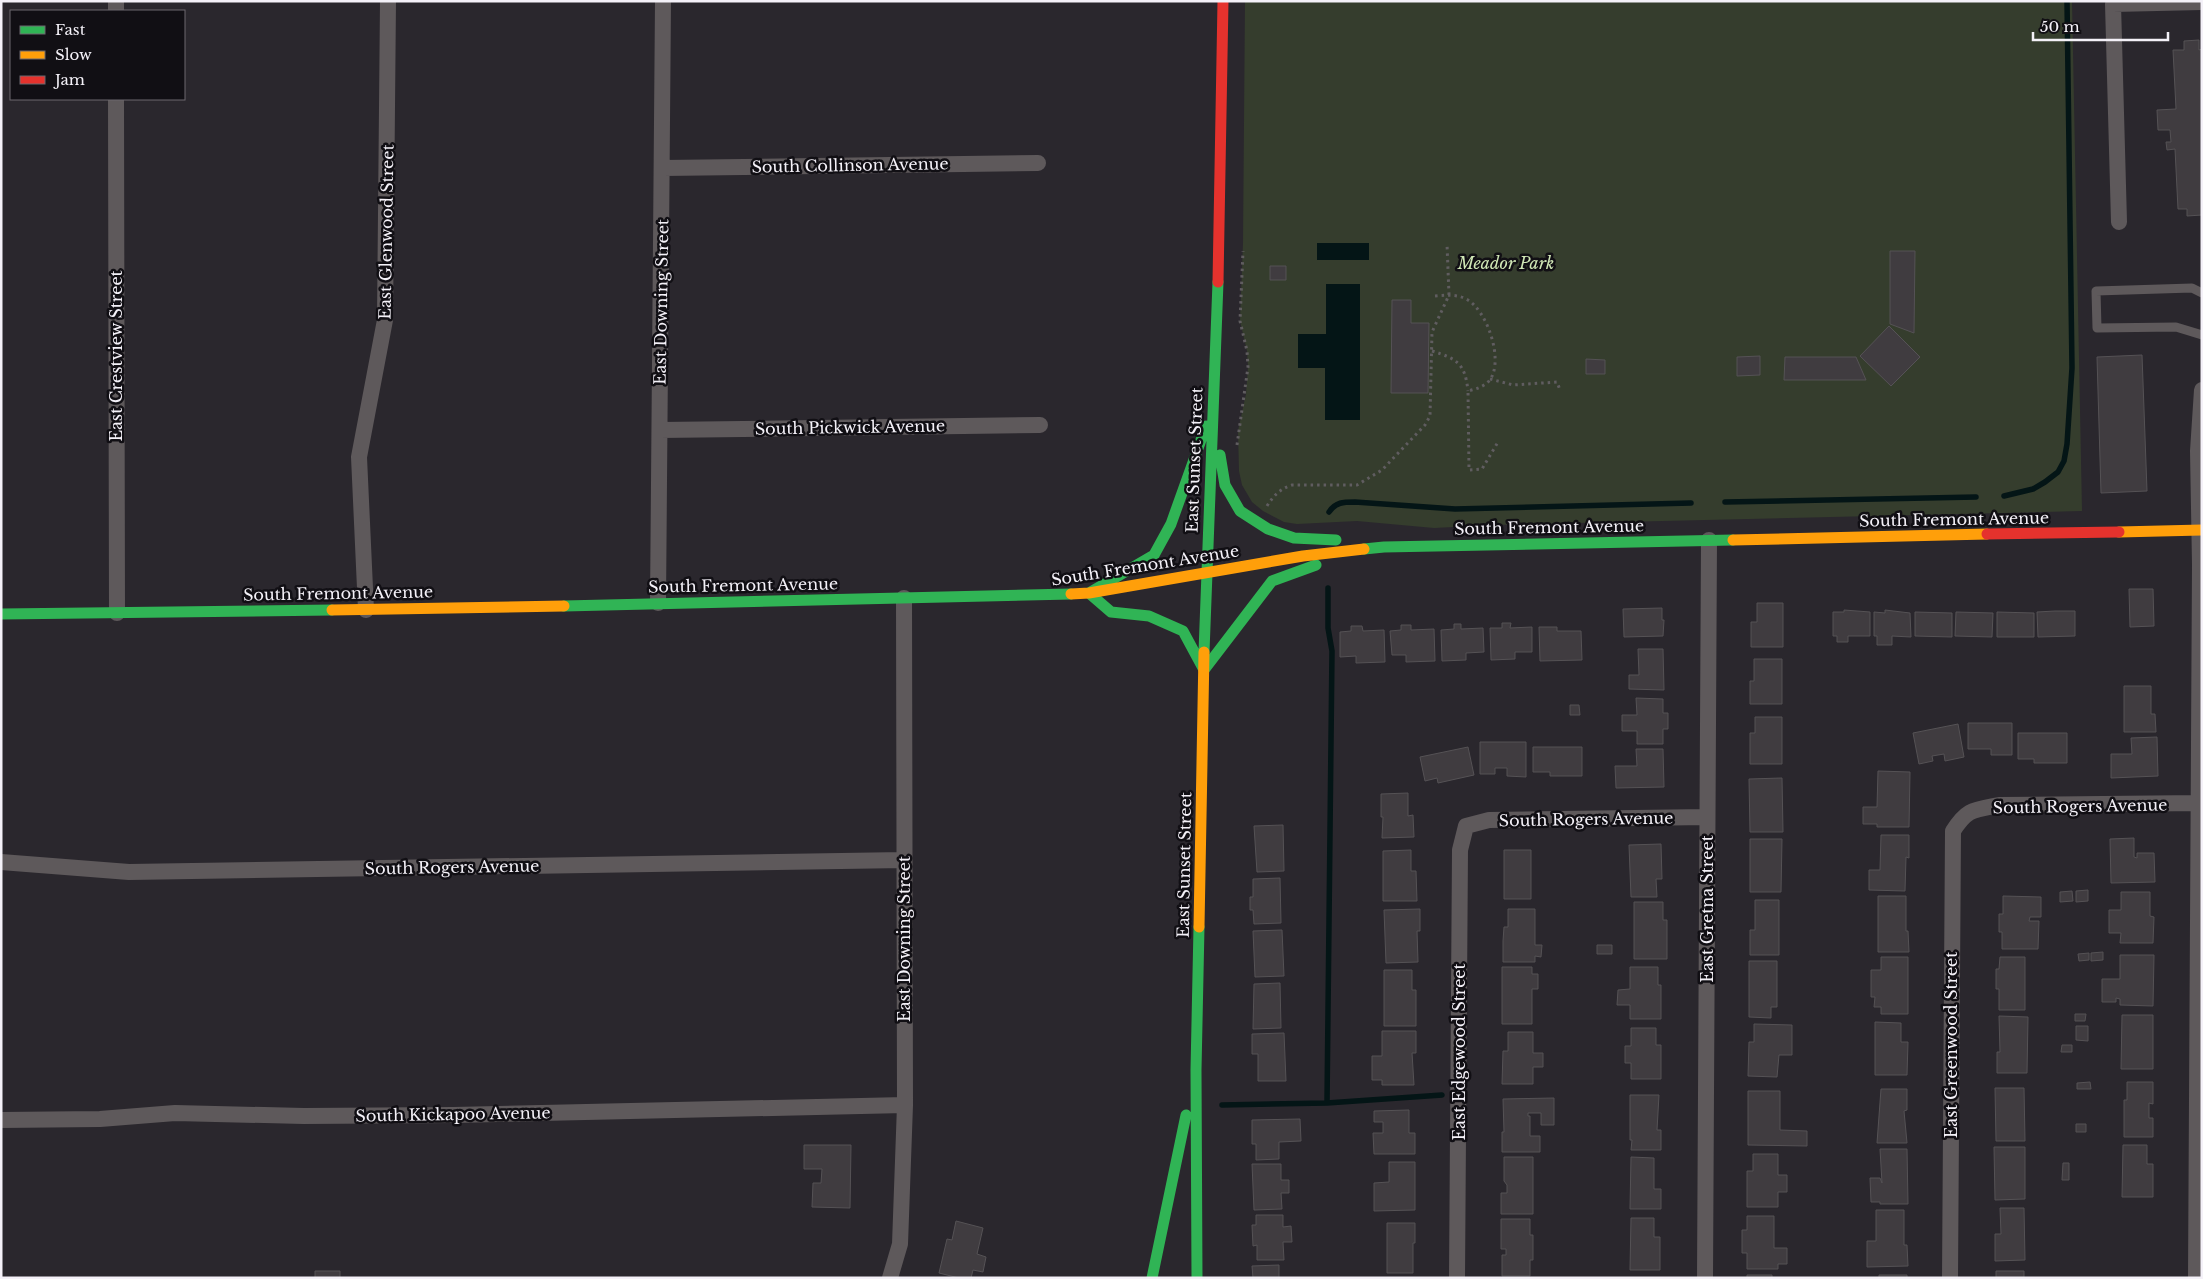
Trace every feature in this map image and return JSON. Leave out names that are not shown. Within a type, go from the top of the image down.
[{"type":"main road","name":"East Sunset Street","points":[[1197,1278],[1196,1070],[1204,670],[1206,573],[1219,261],[1223,1]]},
{"type":"main road","points":[[1213,411],[1225,485],[1240,511],[1268,529],[1294,538],[1350,541],[1371,548]]},
{"type":"main road","points":[[1213,411],[1191,464],[1171,524],[1154,555],[1089,593],[1111,612],[1149,616],[1183,631],[1204,670],[1272,581],[1311,566],[1362,554],[1371,548]]},
{"type":"main road","name":"South Fremont Avenue","points":[[1,614],[366,610],[1028,596],[1089,593],[1303,556],[1371,548],[2201,530]]},
{"type":"main road","name":"East Sunset Street","points":[[1152,1278],[1196,1070]]},
{"type":"street","name":"East Glenwood Street","points":[[366,610],[359,457],[386,320],[388,1]]},
{"type":"street","name":"East Downing Street","points":[[658,603],[663,1]]},
{"type":"street","points":[[2118,222],[2113,4],[2202,2]]},
{"type":"street","name":"East Crestview Street","points":[[116,100],[117,613]]},
{"type":"street","name":"South Collinson Avenue","points":[[663,168],[1038,163]]},
{"type":"street","points":[[2196,1278],[2201,530],[2198,451],[2201,398]]},
{"type":"street","name":"South Pickwick Avenue","points":[[660,430],[1040,425]]},
{"type":"street","name":"East Gretna Street","points":[[1705,1278],[1709,540]]},
{"type":"street","name":"East Downing Street","points":[[890,1278],[900,1244],[904,1105],[904,598]]},
{"type":"street","name":"South Rogers Avenue","points":[[1963,815],[1999,805],[2199,803]]},
{"type":"street","name":"East Greenwood Street","points":[[1950,1278],[1952,852],[1953,831],[1963,815]]},
{"type":"street","name":"South Rogers Avenue","points":[[1466,826],[1489,820],[1708,817]]},
{"type":"street","name":"East Edgewood Street","points":[[1457,1278],[1460,850],[1466,826]]},
{"type":"street","name":"South Rogers Avenue","points":[[1,862],[39,864],[82,870],[129,872],[904,860]]},
{"type":"street","name":"South Kickapoo Avenue","points":[[1,1120],[100,1119],[175,1113],[304,1116],[443,1115],[904,1105]]},
{"type":"lane","points":[[2202,292],[2192,288],[2096,291],[2098,328],[2176,327],[2202,335]]},
{"type":"path","points":[[1263,511],[1274,494],[1283,488],[1304,484],[1357,485],[1382,470],[1425,425],[1430,416],[1432,332],[1450,295],[1446,244]]},
{"type":"path","points":[[1237,450],[1238,431],[1246,394],[1248,367],[1247,351],[1240,321],[1243,251]]},
{"type":"path","points":[[1435,296],[1450,295],[1466,299],[1476,306],[1484,317],[1489,329],[1494,354],[1494,366],[1490,380],[1483,386],[1468,391]]},
{"type":"path","points":[[1432,351],[1456,361],[1466,374],[1469,470],[1482,470],[1498,442]]},
{"type":"path","points":[[1490,380],[1513,385],[1558,382],[1560,390]]},
{"type":"green space","name":"Meador Park","points":[[1245,1],[2072,1],[2082,511],[1434,528],[1357,521],[1297,524],[1284,522],[1263,511],[1252,502],[1242,485],[1239,471],[1238,431],[1246,394],[1248,367],[1247,351],[1240,321],[1243,243]]},
{"type":"shaded area","points":[[1317,243],[1369,243],[1369,260],[1317,260]]},
{"type":"shaded area","points":[[1326,284],[1360,284],[1360,420],[1325,420],[1325,368],[1298,368],[1298,334],[1326,334]]},
{"type":"building","points":[[2199,40],[2199,50],[2202,49],[2202,215],[2187,216],[2187,209],[2178,209],[2175,149],[2167,150],[2166,142],[2171,142],[2170,130],[2158,130],[2157,110],[2176,109],[2173,50],[2184,50],[2184,41]]},
{"type":"building","points":[[1890,251],[1915,251],[1914,333],[1890,324]]},
{"type":"building","points":[[1270,266],[1286,266],[1286,280],[1270,280]]},
{"type":"building","points":[[1392,300],[1411,300],[1411,323],[1429,323],[1428,393],[1391,393]]},
{"type":"building","points":[[1889,326],[1920,357],[1891,386],[1860,356]]},
{"type":"building","points":[[2142,355],[2147,491],[2101,493],[2097,357]]},
{"type":"building","points":[[1760,356],[1760,375],[1737,376],[1737,357]]},
{"type":"building","points":[[1785,357],[1856,357],[1866,380],[1784,380]]},
{"type":"building","points":[[1586,359],[1605,360],[1605,374],[1586,374]]},
{"type":"building","points":[[2129,589],[2153,589],[2154,626],[2130,627]]},
{"type":"building","points":[[1757,603],[1783,603],[1783,647],[1751,647],[1751,622],[1757,622]]},
{"type":"building","points":[[1662,608],[1662,620],[1664,620],[1663,636],[1624,637],[1623,609]]},
{"type":"building","points":[[1844,610],[1870,612],[1870,636],[1848,636],[1848,642],[1837,642],[1837,636],[1833,636],[1833,612],[1844,612]]},
{"type":"building","points":[[1885,610],[1910,613],[1911,637],[1892,636],[1892,645],[1877,645],[1877,636],[1874,636],[1874,612],[1885,613]]},
{"type":"building","points":[[2075,611],[2075,636],[2038,637],[2037,612]]},
{"type":"building","points":[[1915,612],[1952,613],[1952,637],[1915,636]]},
{"type":"building","points":[[1956,612],[1993,613],[1992,637],[1955,636]]},
{"type":"building","points":[[1997,612],[2034,613],[2034,637],[1997,637]]},
{"type":"building","points":[[1502,623],[1511,623],[1510,628],[1532,627],[1532,652],[1515,652],[1515,659],[1491,660],[1490,628],[1502,628]]},
{"type":"building","points":[[1454,624],[1461,624],[1461,629],[1483,628],[1484,652],[1466,653],[1466,660],[1442,661],[1441,630],[1454,629]]},
{"type":"building","points":[[1401,625],[1411,625],[1411,630],[1434,629],[1435,661],[1406,662],[1406,655],[1392,655],[1390,631],[1401,630]]},
{"type":"building","points":[[1351,626],[1362,626],[1363,631],[1384,630],[1385,662],[1356,663],[1356,656],[1340,657],[1340,632],[1351,631]]},
{"type":"building","points":[[1539,627],[1557,627],[1557,631],[1581,631],[1582,660],[1540,661]]},
{"type":"building","points":[[1638,649],[1663,649],[1664,690],[1629,689],[1629,675],[1639,675]]},
{"type":"building","points":[[1754,659],[1782,659],[1782,704],[1750,704],[1750,681],[1754,681]]},
{"type":"building","points":[[2124,686],[2151,686],[2151,714],[2155,714],[2156,732],[2124,732]]},
{"type":"building","points":[[1636,698],[1663,699],[1663,713],[1668,713],[1668,729],[1663,729],[1663,744],[1637,744],[1637,731],[1622,731],[1622,715],[1637,715]]},
{"type":"building","points":[[1570,705],[1579,705],[1580,715],[1570,715]]},
{"type":"building","points":[[1755,717],[1782,717],[1782,764],[1750,764],[1750,733],[1755,733]]},
{"type":"building","points":[[1968,723],[2012,723],[2012,755],[1991,755],[1991,749],[1968,749]]},
{"type":"building","points":[[1958,724],[1964,757],[1945,761],[1944,754],[1932,756],[1933,761],[1919,764],[1913,733]]},
{"type":"building","points":[[2018,733],[2067,733],[2067,763],[2034,763],[2034,759],[2018,759]]},
{"type":"building","points":[[2157,737],[2158,776],[2111,778],[2111,754],[2132,754],[2131,738]]},
{"type":"building","points":[[1480,742],[1526,742],[1526,777],[1507,776],[1507,768],[1495,768],[1495,774],[1480,774]]},
{"type":"building","points":[[1468,747],[1474,775],[1438,783],[1437,778],[1425,781],[1420,757]]},
{"type":"building","points":[[1533,747],[1582,747],[1582,776],[1550,776],[1550,772],[1533,772]]},
{"type":"building","points":[[1636,749],[1663,749],[1664,787],[1616,788],[1615,766],[1637,766]]},
{"type":"building","points":[[1878,771],[1910,772],[1909,827],[1877,827],[1877,824],[1863,824],[1863,807],[1877,807]]},
{"type":"building","points":[[1782,778],[1783,832],[1750,832],[1749,779]]},
{"type":"building","points":[[1408,793],[1408,816],[1413,815],[1414,837],[1382,838],[1381,794]]},
{"type":"building","points":[[1283,825],[1284,871],[1257,872],[1254,826]]},
{"type":"building","points":[[1881,835],[1909,835],[1909,858],[1906,857],[1905,891],[1869,890],[1869,870],[1880,870]]},
{"type":"building","points":[[2134,838],[2134,857],[2137,858],[2137,853],[2154,853],[2155,882],[2111,883],[2110,839]]},
{"type":"building","points":[[1750,839],[1782,839],[1781,892],[1750,892]]},
{"type":"building","points":[[1661,844],[1662,879],[1656,879],[1657,897],[1631,897],[1629,845]]},
{"type":"building","points":[[1411,850],[1411,871],[1416,871],[1417,901],[1383,901],[1383,851]]},
{"type":"building","points":[[1504,850],[1531,850],[1531,899],[1504,899]]},
{"type":"building","points":[[1280,878],[1281,923],[1254,924],[1253,910],[1250,910],[1250,897],[1253,897],[1253,879]]},
{"type":"building","points":[[2088,890],[2088,901],[2076,902],[2076,891]]},
{"type":"building","points":[[2072,891],[2073,901],[2060,902],[2060,892]]},
{"type":"building","points":[[2121,892],[2150,892],[2150,916],[2154,917],[2153,943],[2120,943],[2121,933],[2109,933],[2109,910],[2121,910]]},
{"type":"building","points":[[1878,896],[1906,896],[1906,931],[1908,931],[1909,952],[1878,952]]},
{"type":"building","points":[[2003,896],[2041,897],[2041,917],[2030,917],[2029,921],[2039,921],[2038,949],[2002,949],[2002,932],[1999,932],[1999,914],[2003,914]]},
{"type":"building","points":[[1755,900],[1779,900],[1779,955],[1750,955],[1750,930],[1755,930]]},
{"type":"building","points":[[1634,902],[1663,902],[1663,920],[1667,920],[1667,959],[1634,959]]},
{"type":"building","points":[[1420,909],[1420,931],[1417,931],[1418,962],[1386,963],[1384,910]]},
{"type":"building","points":[[1508,909],[1535,909],[1535,945],[1542,945],[1541,957],[1535,956],[1535,962],[1503,962],[1504,927],[1508,927]]},
{"type":"building","points":[[1282,930],[1284,976],[1255,977],[1253,931]]},
{"type":"building","points":[[1597,945],[1612,945],[1612,954],[1597,954]]},
{"type":"building","points":[[2103,952],[2103,960],[2091,961],[2091,953]]},
{"type":"building","points":[[2089,953],[2089,960],[2079,961],[2078,954]]},
{"type":"building","points":[[2120,955],[2154,955],[2153,1006],[2120,1005],[2120,999],[2116,998],[2116,1002],[2102,1002],[2102,979],[2120,979]]},
{"type":"building","points":[[1881,957],[1908,957],[1908,1014],[1881,1014],[1881,1007],[1874,1007],[1875,997],[1871,997],[1871,970],[1881,970]]},
{"type":"building","points":[[2000,957],[2025,957],[2025,1010],[1999,1010],[1999,989],[1996,989],[1996,969],[1999,969]]},
{"type":"building","points":[[1749,961],[1777,961],[1777,1007],[1771,1007],[1771,1018],[1749,1017]]},
{"type":"building","points":[[1502,967],[1532,967],[1532,974],[1538,974],[1538,989],[1532,989],[1532,1024],[1502,1024]]},
{"type":"building","points":[[1630,967],[1658,967],[1658,985],[1661,985],[1661,1019],[1630,1019],[1630,1005],[1617,1005],[1618,990],[1630,989]]},
{"type":"building","points":[[1384,970],[1412,970],[1412,990],[1416,990],[1416,1026],[1384,1026]]},
{"type":"building","points":[[1280,983],[1281,1028],[1253,1029],[1254,984]]},
{"type":"building","points":[[2075,1014],[2086,1014],[2085,1021],[2075,1021]]},
{"type":"building","points":[[2122,1015],[2153,1015],[2153,1069],[2121,1069]]},
{"type":"building","points":[[1999,1016],[2028,1017],[2027,1073],[1997,1073],[1997,1052],[2000,1052]]},
{"type":"building","points":[[1875,1022],[1901,1023],[1901,1042],[1908,1042],[1907,1075],[1875,1075]]},
{"type":"building","points":[[1754,1024],[1792,1025],[1792,1055],[1779,1055],[1777,1077],[1748,1076],[1749,1042],[1754,1042]]},
{"type":"building","points":[[2076,1026],[2088,1026],[2088,1041],[2076,1040]]},
{"type":"building","points":[[1631,1028],[1656,1028],[1656,1045],[1661,1045],[1661,1079],[1631,1079],[1631,1063],[1625,1063],[1625,1046],[1631,1046]]},
{"type":"building","points":[[1382,1031],[1416,1031],[1416,1053],[1412,1053],[1414,1085],[1382,1085],[1382,1080],[1372,1080],[1372,1056],[1382,1056]]},
{"type":"building","points":[[1508,1032],[1533,1032],[1533,1053],[1543,1053],[1543,1067],[1533,1067],[1533,1084],[1502,1084],[1503,1051],[1508,1051]]},
{"type":"building","points":[[1284,1033],[1286,1081],[1258,1081],[1258,1054],[1252,1054],[1252,1034]]},
{"type":"building","points":[[2062,1045],[2072,1045],[2072,1052],[2061,1052]]},
{"type":"building","points":[[2090,1082],[2091,1089],[2077,1089],[2077,1083]]},
{"type":"building","points":[[2127,1082],[2153,1082],[2153,1104],[2149,1103],[2149,1118],[2153,1118],[2153,1137],[2124,1137],[2124,1100],[2127,1100]]},
{"type":"building","points":[[1995,1088],[2024,1088],[2025,1141],[1996,1141]]},
{"type":"building","points":[[1881,1089],[1907,1089],[1907,1110],[1904,1111],[1907,1143],[1877,1143]]},
{"type":"building","points":[[1748,1091],[1780,1091],[1780,1130],[1807,1131],[1807,1146],[1748,1145]]},
{"type":"building","points":[[1630,1095],[1659,1095],[1657,1130],[1661,1130],[1661,1150],[1631,1150]]},
{"type":"building","points":[[1554,1098],[1554,1125],[1541,1125],[1541,1113],[1528,1113],[1528,1116],[1530,1116],[1530,1136],[1540,1136],[1540,1152],[1502,1152],[1502,1132],[1504,1132],[1503,1099]]},
{"type":"building","points":[[1409,1110],[1409,1133],[1415,1133],[1415,1154],[1374,1154],[1373,1133],[1383,1133],[1383,1122],[1374,1122],[1374,1111]]},
{"type":"building","points":[[1300,1119],[1301,1141],[1279,1142],[1279,1159],[1256,1160],[1256,1144],[1252,1144],[1252,1120]]},
{"type":"building","points":[[2076,1124],[2086,1124],[2086,1132],[2076,1132]]},
{"type":"building","points":[[804,1145],[851,1145],[850,1208],[812,1207],[813,1183],[821,1183],[822,1169],[804,1169]]},
{"type":"building","points":[[2123,1145],[2147,1145],[2147,1164],[2153,1164],[2153,1197],[2122,1197]]},
{"type":"building","points":[[1994,1147],[2025,1147],[2025,1199],[1995,1200]]},
{"type":"building","points":[[1880,1149],[1907,1149],[1908,1204],[1880,1204],[1880,1202],[1871,1202],[1870,1178],[1880,1178],[1882,1183]]},
{"type":"building","points":[[1753,1154],[1778,1154],[1778,1175],[1787,1175],[1787,1192],[1778,1192],[1778,1207],[1747,1207],[1747,1171],[1753,1171]]},
{"type":"building","points":[[1504,1157],[1533,1157],[1533,1214],[1501,1214],[1501,1193],[1507,1193],[1507,1185],[1504,1181]]},
{"type":"building","points":[[1631,1157],[1654,1158],[1654,1189],[1661,1189],[1661,1209],[1630,1209]]},
{"type":"building","points":[[1389,1162],[1415,1162],[1415,1210],[1374,1211],[1374,1183],[1389,1182]]},
{"type":"building","points":[[2063,1163],[2069,1163],[2069,1180],[2062,1180]]},
{"type":"building","points":[[1252,1164],[1281,1164],[1281,1180],[1289,1180],[1289,1193],[1281,1193],[1282,1209],[1254,1210]]},
{"type":"building","points":[[2000,1208],[2024,1208],[2025,1260],[1995,1261],[1995,1234],[2001,1234]]},
{"type":"building","points":[[1876,1210],[1904,1210],[1904,1245],[1907,1245],[1908,1266],[1867,1267],[1867,1241],[1876,1241]]},
{"type":"building","points":[[1256,1215],[1283,1215],[1283,1227],[1291,1226],[1292,1242],[1283,1242],[1284,1260],[1257,1260],[1257,1245],[1253,1246],[1252,1225],[1256,1225]]},
{"type":"building","points":[[1747,1216],[1774,1216],[1774,1248],[1787,1248],[1787,1264],[1778,1264],[1778,1269],[1747,1269],[1747,1253],[1742,1253],[1742,1230],[1747,1230]]},
{"type":"building","points":[[1631,1218],[1654,1218],[1654,1237],[1660,1237],[1660,1270],[1630,1270]]},
{"type":"building","points":[[1501,1219],[1530,1219],[1530,1235],[1533,1235],[1533,1260],[1530,1260],[1530,1276],[1502,1276],[1502,1255],[1506,1255],[1506,1249],[1501,1249]]},
{"type":"building","points":[[956,1221],[983,1228],[977,1254],[986,1257],[983,1272],[973,1270],[971,1278],[959,1278],[939,1273],[947,1239],[952,1240]]},
{"type":"building","points":[[1387,1223],[1415,1223],[1413,1273],[1387,1273]]},
{"type":"building","points":[[1279,1265],[1279,1278],[1253,1278],[1252,1266]]},
{"type":"building","points":[[315,1271],[340,1271],[340,1278],[315,1278]]},
{"type":"building","points":[[1996,1271],[2024,1271],[2024,1278],[1996,1278]]},
{"type":"building","points":[[1747,1275],[1772,1275],[1772,1278],[1747,1278]]},
{"type":"building","points":[[1879,1275],[1907,1275],[1907,1278],[1879,1278]]},
{"type":"waterway","points":[[2004,496],[2033,489],[2058,472],[2064,461],[2067,444],[2072,368],[2067,1]]},
{"type":"waterway","points":[[1725,502],[1976,497]]},
{"type":"waterway","points":[[1329,512],[1337,504],[1351,502],[1455,509],[1691,503]]},
{"type":"waterway","points":[[1327,1103],[1332,651],[1328,628],[1328,588]]},
{"type":"waterway","points":[[1222,1105],[1327,1103],[1442,1095]]},
{"type":"traffic: fast","points":[[1204,652],[1218,282]]},
{"type":"traffic: fast","points":[[1206,426],[1171,524],[1154,555],[1089,593],[1111,612],[1149,616],[1183,631],[1204,670],[1272,581],[1316,565]]},
{"type":"traffic: fast","points":[[1220,455],[1225,485],[1240,511],[1268,529],[1294,538],[1336,540]]},
{"type":"traffic: fast","points":[[1364,549],[1384,547],[1733,540]]},
{"type":"traffic: fast","points":[[564,606],[1071,594]]},
{"type":"traffic: fast","points":[[1,614],[332,610]]},
{"type":"traffic: fast","points":[[1197,1278],[1196,1070],[1199,927]]},
{"type":"traffic: fast","points":[[1152,1278],[1186,1115]]},
{"type":"traffic: slow","points":[[2119,532],[2202,530]]},
{"type":"traffic: slow","points":[[1733,540],[1987,534]]},
{"type":"traffic: slow","points":[[1071,594],[1089,593],[1303,556],[1364,549]]},
{"type":"traffic: slow","points":[[332,610],[564,606]]},
{"type":"traffic: slow","points":[[1199,927],[1204,652]]},
{"type":"traffic: jam","points":[[1218,282],[1223,1]]},
{"type":"traffic: jam","points":[[1987,534],[2119,532]]}]
